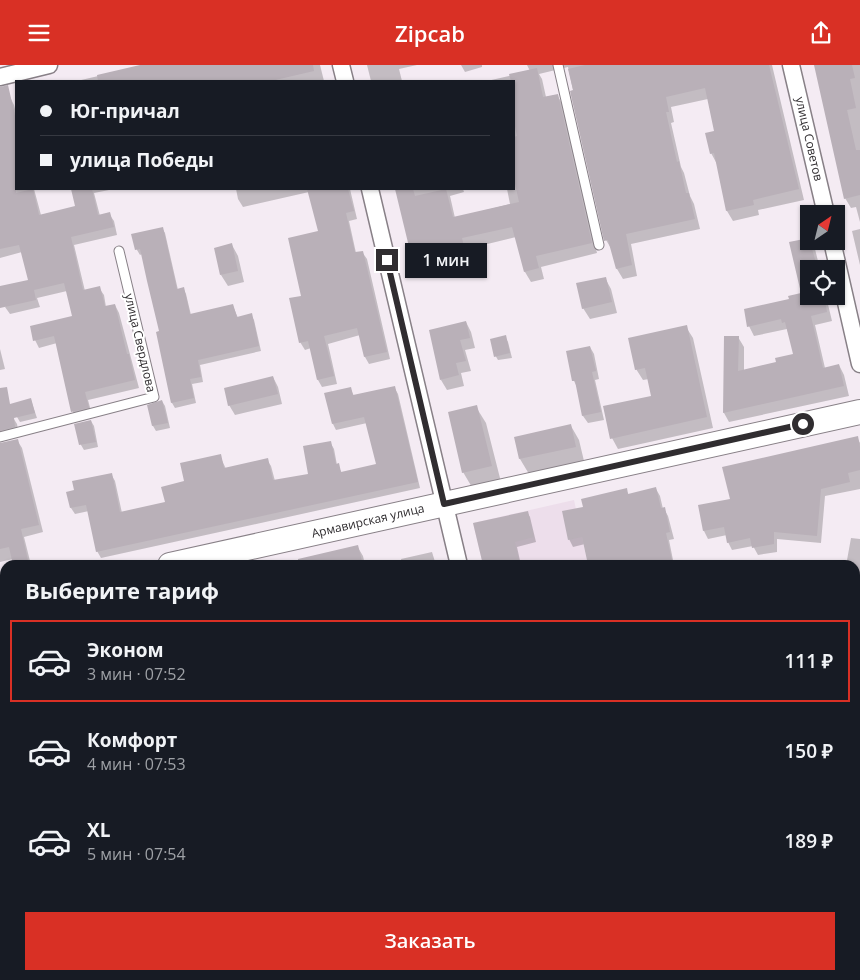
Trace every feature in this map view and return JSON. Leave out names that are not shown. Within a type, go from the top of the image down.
[{"type":"street","points":[[0,77],[49,65]]},
{"type":"street","points":[[341,65],[345,80]]},
{"type":"street","name":"улица Советов","points":[[792,65],[824,205]]},
{"type":"street","points":[[370,190],[458,560]]},
{"type":"street","points":[[834,250],[860,364]]},
{"type":"street","name":"Армавирская улица","points":[[192,560],[860,411]]},
{"type":"lane","points":[[558,65],[599,245]]},
{"type":"lane","name":"улица Свердлова","points":[[0,437],[154,397],[119,251]]},
{"type":"shaded area","points":[[574,500],[587,560],[482,560],[473,523]]},
{"type":"building","points":[[140,65],[313,65],[314,71],[275,80],[98,80],[97,75]]},
{"type":"building","points":[[585,65],[769,65],[799,189],[753,200],[754,205],[726,211],[714,153],[710,154],[705,133],[714,131],[705,88],[666,97],[669,112],[666,112],[677,162],[679,161],[686,193],[689,193],[695,219],[626,234],[632,265],[616,269],[608,240],[604,241],[570,91],[573,90],[568,69]]},
{"type":"building","points":[[814,65],[852,65],[855,78],[850,79],[856,108],[847,110],[856,150],[860,150],[860,195],[844,199]]},
{"type":"building","points":[[537,68],[543,97],[558,94],[592,243],[536,256],[539,268],[524,272],[512,227],[462,238],[467,259],[440,265],[435,245],[410,251],[395,190],[413,190],[415,196],[446,190],[453,217],[519,202],[515,184],[515,137],[517,136],[515,127],[515,80],[511,80],[509,74]]},
{"type":"building","points":[[8,85],[15,116],[16,193],[33,190],[39,215],[75,206],[71,190],[92,190],[98,215],[110,212],[114,227],[71,237],[83,290],[100,286],[105,306],[115,304],[135,380],[85,392],[89,408],[71,412],[54,336],[33,341],[30,326],[72,316],[64,283],[34,290],[36,300],[0,308],[0,286],[28,280],[19,245],[0,249],[0,87]]},
{"type":"building","points":[[307,190],[348,190],[354,211],[346,213],[355,252],[363,251],[387,352],[364,357],[357,328],[324,336],[334,376],[317,380],[308,341],[299,343],[289,298],[301,296],[288,238],[318,231]]},
{"type":"building","points":[[163,227],[177,289],[184,287],[190,314],[233,304],[237,317],[252,313],[259,346],[198,360],[201,377],[190,379],[194,398],[171,403],[156,332],[159,331],[140,249],[135,250],[131,234]]},
{"type":"building","points":[[800,240],[800,250],[812,250],[815,260],[800,260],[800,289],[789,242]]},
{"type":"building","points":[[232,243],[238,271],[220,275],[214,248]]},
{"type":"building","points":[[606,277],[612,302],[582,309],[576,283]]},
{"type":"building","points":[[800,293],[800,305],[826,305],[827,312],[811,316],[823,368],[839,364],[844,386],[723,413],[724,336],[739,336],[738,371],[776,362],[775,358],[793,354],[785,322],[782,323],[781,319],[747,327],[744,309],[789,299],[788,296]]},
{"type":"building","points":[[466,321],[470,338],[460,340],[466,361],[456,363],[459,375],[440,380],[429,330]]},
{"type":"building","points":[[687,325],[707,417],[610,439],[603,406],[651,396],[645,368],[635,370],[628,338]]},
{"type":"building","points":[[506,335],[510,353],[494,357],[490,339]]},
{"type":"building","points":[[590,346],[596,371],[592,372],[601,412],[582,416],[575,381],[572,381],[566,351]]},
{"type":"building","points":[[273,376],[278,394],[228,406],[224,388]]},
{"type":"building","points":[[395,386],[418,482],[96,552],[86,505],[70,508],[66,492],[74,490],[72,481],[112,473],[120,512],[165,502],[161,487],[184,481],[180,463],[221,454],[224,468],[268,458],[273,480],[308,474],[303,446],[331,441],[336,464],[339,463],[341,472],[376,464],[364,417],[332,424],[324,393],[351,387],[353,395]]},
{"type":"building","points":[[7,387],[10,404],[31,398],[35,413],[14,418],[15,427],[0,431],[0,388]]},
{"type":"building","points":[[162,400],[168,423],[152,426],[147,405]]},
{"type":"building","points":[[477,405],[492,466],[462,473],[448,412]]},
{"type":"building","points":[[91,420],[96,442],[79,445],[74,424]]},
{"type":"building","points":[[571,424],[576,447],[519,459],[514,437]]},
{"type":"building","points":[[858,436],[860,470],[848,473],[850,482],[821,489],[817,536],[774,532],[774,544],[752,548],[750,538],[727,543],[724,527],[703,531],[698,505],[730,499],[722,467]]},
{"type":"building","points":[[18,439],[39,525],[21,529],[28,560],[12,560],[9,547],[0,549],[0,443]]},
{"type":"building","points":[[656,487],[661,508],[665,507],[670,532],[666,533],[672,560],[587,560],[582,537],[568,540],[562,511],[583,507],[581,499],[627,488],[628,494]]},
{"type":"building","points":[[528,511],[534,537],[515,542],[519,560],[482,560],[473,523]]},
{"type":"building","points":[[358,545],[362,560],[298,560]]},
{"type":"route","points":[[387,260],[444,504],[803,424]]}]
